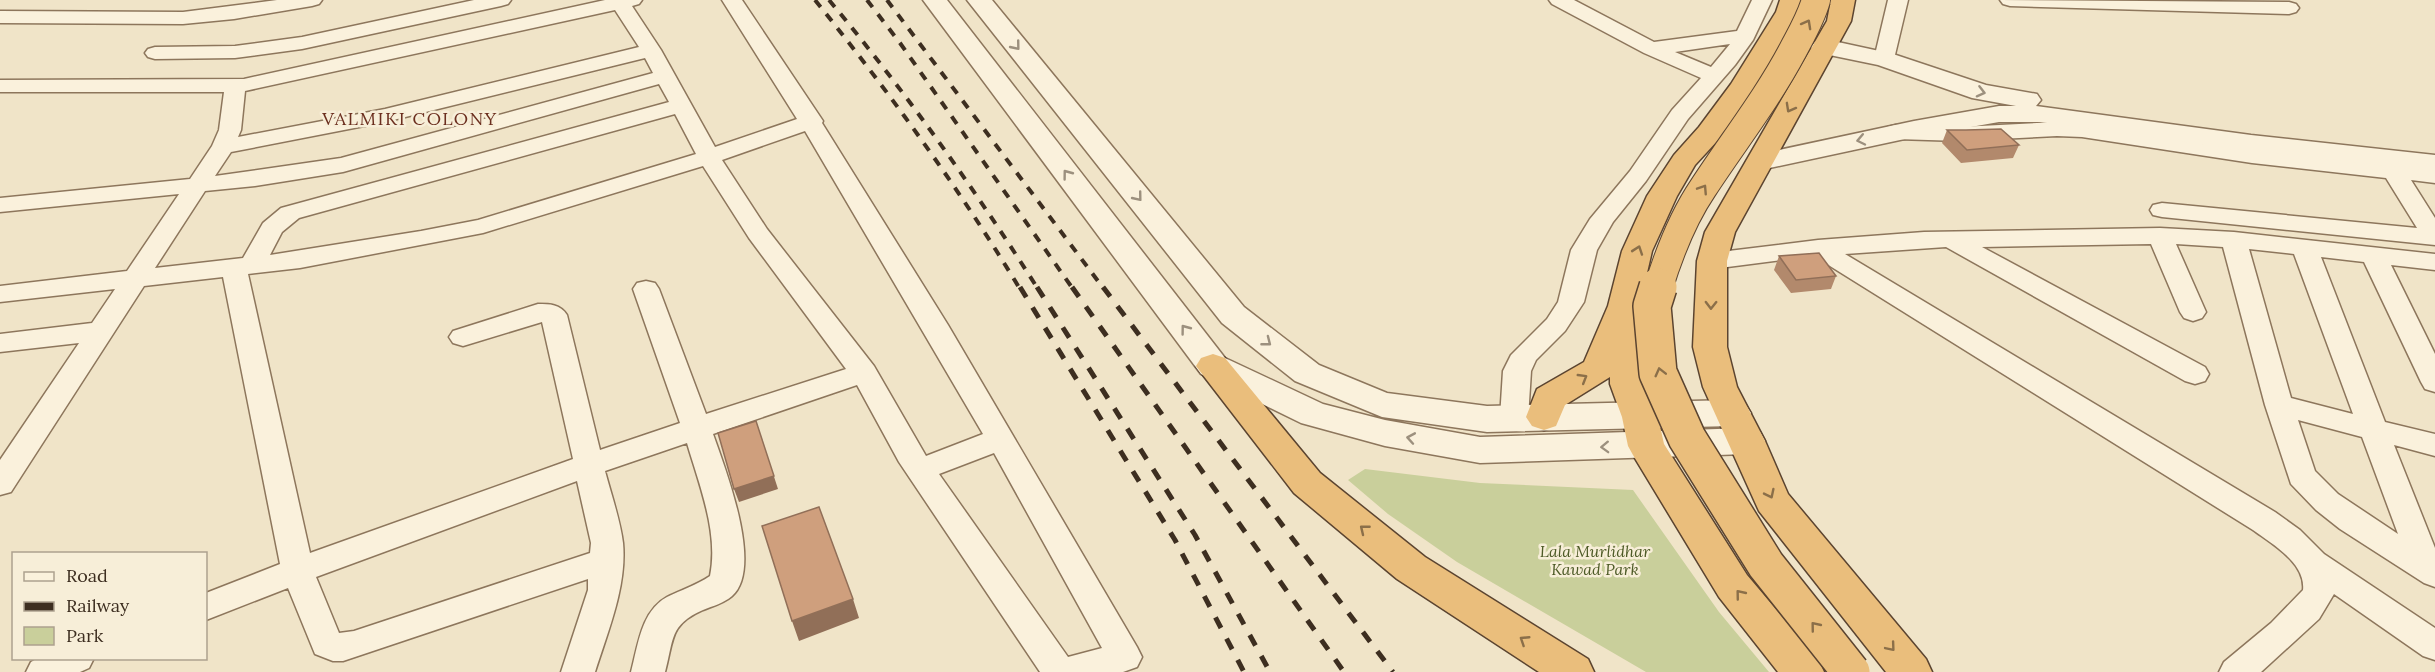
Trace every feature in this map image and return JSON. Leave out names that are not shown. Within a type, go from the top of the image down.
[{"type":"highway","points":[[1529,417],[1549,398],[1598,369],[1624,306],[1637,251],[1662,196],[1684,160],[1709,133],[1743,86],[1788,12],[1791,0]]},
{"type":"highway","points":[[1816,0],[1812,14],[1782,70],[1734,145],[1702,189],[1679,231],[1652,306],[1658,373],[1687,438],[1766,565],[1851,672]]},
{"type":"highway","points":[[1843,0],[1839,21],[1720,232],[1712,261],[1710,346],[1720,387],[1772,501],[1833,579],[1911,672]]},
{"type":"highway","points":[[1624,306],[1627,384],[1643,431],[1733,586],[1803,672]]},
{"type":"highway","points":[[1213,366],[1307,483],[1411,568],[1573,672]]},
{"type":"street","points":[[0,16],[183,18],[234,13],[312,0]]},
{"type":"street","points":[[155,53],[235,52],[302,43],[501,0]]},
{"type":"street","points":[[0,86],[235,86],[367,59],[624,1],[709,157],[758,233],[864,373],[920,471],[1075,671],[1125,657],[1001,439],[812,121],[732,0]]},
{"type":"street","points":[[935,0],[1213,366],[1313,414],[1385,433],[1480,450],[1643,431],[1740,427]]},
{"type":"street","points":[[979,0],[1233,315],[1306,373],[1382,405],[1487,419],[1529,417],[1643,431]]},
{"type":"street","points":[[1559,0],[1651,49],[1716,77]]},
{"type":"street","points":[[1529,417],[1517,371],[1525,355],[1556,325],[1571,302],[1584,250],[1602,219],[1638,176],[1680,115],[1716,77],[1745,36],[1762,0]]},
{"type":"street","points":[[1884,59],[1898,0]]},
{"type":"street","points":[[2010,0],[2289,8]]},
{"type":"street","points":[[1597,1],[1651,49]]},
{"type":"street","points":[[1651,49],[1745,36]]},
{"type":"street","points":[[1824,47],[1884,59],[1981,92],[2103,116],[2251,143],[2435,163]]},
{"type":"street","points":[[223,146],[299,135],[378,119],[651,50]]},
{"type":"street","points":[[0,205],[198,186],[343,165],[665,76]]},
{"type":"street","points":[[1935,77],[1944,88],[1944,106],[1937,125]]},
{"type":"street","points":[[0,484],[29,436],[137,278],[223,146],[230,130],[235,86]]},
{"type":"street","points":[[607,560],[354,645],[332,660],[297,570],[267,417],[243,266],[272,228],[290,213],[680,106]]},
{"type":"street","points":[[1760,162],[1896,132],[1999,114],[2103,116],[2435,147]]},
{"type":"street","points":[[0,294],[243,266],[410,241],[483,226],[709,157],[812,121]]},
{"type":"street","points":[[1896,132],[1960,134],[2057,129],[2082,130],[2252,156],[2435,176]]},
{"type":"street","points":[[2394,172],[2435,237]]},
{"type":"street","points":[[2162,210],[2435,237]]},
{"type":"street","points":[[1712,261],[1818,248],[1950,239],[2160,236],[2234,240],[2435,262]]},
{"type":"street","points":[[2160,236],[2193,312]]},
{"type":"street","points":[[1950,239],[2195,374]]},
{"type":"street","points":[[2234,240],[2279,405],[2302,476],[2311,488],[2351,520],[2431,572]]},
{"type":"street","points":[[1818,248],[2264,521],[2289,539],[2313,563],[2435,646]]},
{"type":"street","points":[[2304,248],[2431,572]]},
{"type":"street","points":[[2374,256],[2435,382]]},
{"type":"street","points":[[646,290],[707,457],[724,522],[728,571],[725,581],[717,588],[665,615],[648,672]]},
{"type":"street","points":[[462,337],[538,313],[551,312],[554,315],[607,543],[604,590],[578,672]]},
{"type":"street","points":[[0,343],[101,331]]},
{"type":"street","points":[[207,607],[297,570],[590,465],[864,373]]},
{"type":"street","points":[[1285,401],[1306,373]]},
{"type":"street","points":[[2279,405],[2435,445]]},
{"type":"street","points":[[0,440],[29,436]]},
{"type":"street","points":[[920,471],[1001,439]]},
{"type":"street","points":[[2253,668],[2309,608],[2319,592],[2320,578],[2313,563]]},
{"type":"street","points":[[43,672],[72,660]]},
{"type":"green space","name":"Lala Murlidhar Kawad Park","points":[[1365,469],[1480,483],[1633,490],[1719,612],[1769,672],[1646,672],[1457,562],[1388,514],[1348,480]]},
{"type":"building","points":[[2001,129],[2019,145],[1967,150],[1947,130],[1966,130]]},
{"type":"building","points":[[1819,253],[1836,276],[1796,280],[1779,256]]},
{"type":"building","points":[[756,421],[774,476],[734,489],[718,433]]},
{"type":"building","points":[[819,507],[853,599],[792,621],[762,526]]},
{"type":"railway","points":[[815,0],[922,141],[973,214],[1020,289]]},
{"type":"railway","points":[[829,0],[885,69],[938,141],[1038,289]]},
{"type":"railway","points":[[867,0],[900,43],[1073,289]]},
{"type":"railway","points":[[887,0],[1104,289]]},
{"type":"railway","points":[[1020,287],[1175,540],[1244,672]]},
{"type":"railway","points":[[1037,287],[1195,535],[1270,672]]},
{"type":"railway","points":[[1072,287],[1344,672]]},
{"type":"railway","points":[[1103,287],[1393,672]]},
{"type":"district","name":"VALMIKI COLONY","points":[[410,118]]}]
